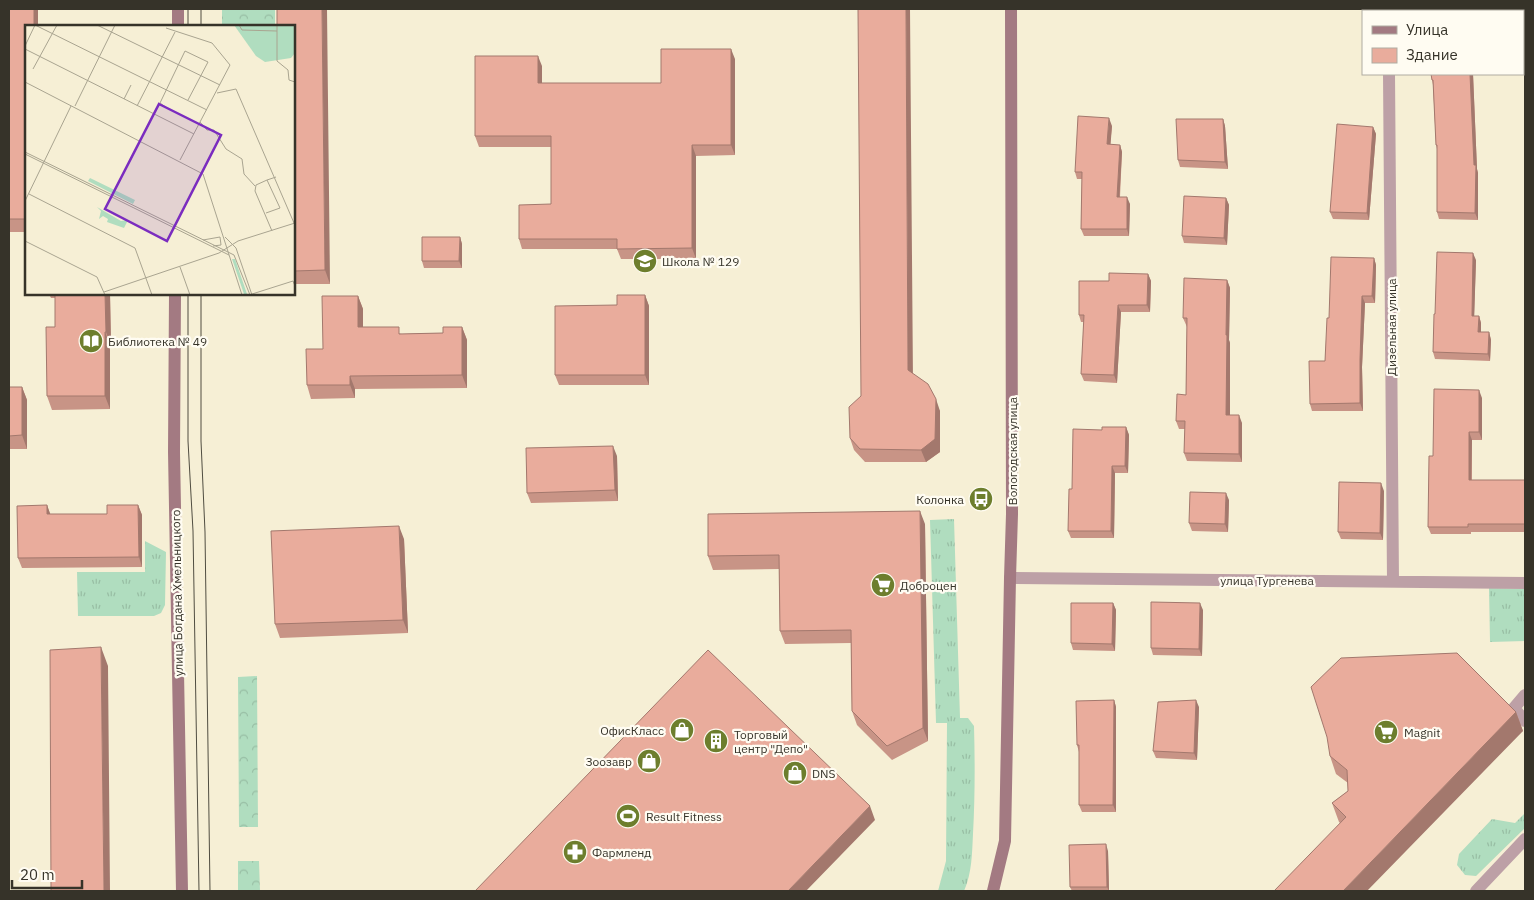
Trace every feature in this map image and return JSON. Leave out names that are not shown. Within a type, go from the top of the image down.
[{"type":"main road","points":[[178,9],[178,25]]},
{"type":"main road","name":"Вологодская улица","points":[[993,891],[1005,841],[1013,496],[1011,9]]},
{"type":"main road","name":"улица Богдана Хмельницкого","points":[[175,295],[174,452],[182,891]]},
{"type":"street","name":"Дизельная улица","points":[[1389,75],[1393,581]]},
{"type":"street","name":"улица Тургенева","points":[[1010,578],[1525,583]]},
{"type":"street","points":[[1525,694],[1514,708],[1525,721]]},
{"type":"street","points":[[1476,891],[1525,839]]},
{"type":"green space","points":[[222,9],[275,9],[275,25],[222,25]]},
{"type":"green space","points":[[954,519],[960,718],[968,718],[974,726],[974,820],[971,863],[964,891],[938,891],[946,861],[947,723],[936,723],[930,520]]},
{"type":"green space","points":[[145,541],[166,552],[165,605],[161,613],[154,616],[78,616],[77,572],[145,572]]},
{"type":"green space","points":[[1489,588],[1525,589],[1525,641],[1490,642]]},
{"type":"green space","points":[[257,676],[258,827],[239,827],[238,677]]},
{"type":"green space","points":[[1525,813],[1525,828],[1476,876],[1465,875],[1457,865],[1459,854],[1492,819],[1515,823]]},
{"type":"green space","points":[[238,861],[259,861],[260,891],[238,891]]},
{"type":"building","points":[[9,9],[34,9],[34,25],[25,25],[25,219],[9,219]]},
{"type":"building","points":[[277,9],[322,9],[325,270],[295,271],[295,25],[277,25]]},
{"type":"building","points":[[858,9],[906,9],[908,370],[928,384],[936,399],[935,439],[921,450],[860,449],[850,438],[849,407],[861,396]]},
{"type":"building","points":[[1460,9],[1460,10],[1426,10]]},
{"type":"building","points":[[661,49],[731,49],[731,145],[692,145],[692,248],[617,249],[617,239],[519,239],[519,205],[551,204],[551,136],[475,136],[475,56],[538,56],[538,83],[661,83]]},
{"type":"building","points":[[1431,75],[1470,75],[1474,165],[1476,165],[1475,213],[1437,212],[1437,145]]},
{"type":"building","points":[[1078,116],[1109,118],[1107,144],[1120,145],[1117,197],[1127,197],[1127,229],[1081,229],[1082,172],[1075,172]]},
{"type":"building","points":[[1176,119],[1223,119],[1225,162],[1178,160]]},
{"type":"building","points":[[1337,124],[1373,127],[1367,213],[1330,212]]},
{"type":"building","points":[[1184,196],[1226,198],[1224,238],[1182,236]]},
{"type":"building","points":[[422,237],[460,237],[459,261],[422,261]]},
{"type":"building","points":[[1437,252],[1473,253],[1472,316],[1479,316],[1478,332],[1489,332],[1488,354],[1433,352]]},
{"type":"building","points":[[1331,257],[1374,258],[1372,296],[1362,296],[1360,403],[1310,404],[1309,361],[1325,361],[1327,318],[1329,318]]},
{"type":"building","points":[[1109,273],[1148,274],[1147,305],[1118,305],[1114,375],[1081,374],[1084,315],[1079,315],[1079,281],[1109,281]]},
{"type":"building","points":[[1184,278],[1227,280],[1226,415],[1239,415],[1239,454],[1184,453],[1185,421],[1176,421],[1177,394],[1186,395],[1187,318],[1183,318]]},
{"type":"building","points":[[55,295],[105,295],[105,396],[47,396],[46,327],[55,327]]},
{"type":"building","points":[[617,295],[645,295],[645,375],[555,375],[555,306],[617,305]]},
{"type":"building","points":[[322,296],[358,296],[358,327],[399,327],[399,334],[443,333],[443,327],[462,327],[462,375],[350,376],[350,385],[307,385],[306,349],[323,349]]},
{"type":"building","points":[[9,387],[22,387],[22,435],[9,436]]},
{"type":"building","points":[[1434,389],[1479,390],[1479,432],[1469,432],[1469,480],[1525,480],[1525,524],[1468,524],[1468,527],[1428,527],[1429,456],[1433,456]]},
{"type":"building","points":[[1102,427],[1126,427],[1125,466],[1112,466],[1111,531],[1068,531],[1069,489],[1072,489],[1073,429],[1102,430]]},
{"type":"building","points":[[613,446],[615,490],[527,493],[526,448]]},
{"type":"building","points":[[1339,482],[1381,483],[1380,533],[1338,532]]},
{"type":"building","points":[[1190,492],[1226,493],[1225,524],[1189,523]]},
{"type":"building","points":[[47,505],[47,514],[107,514],[107,505],[138,505],[139,557],[18,558],[17,506]]},
{"type":"building","points":[[920,511],[923,728],[887,746],[852,711],[851,630],[780,631],[779,555],[708,556],[708,514]]},
{"type":"building","points":[[399,526],[403,620],[275,624],[271,531]]},
{"type":"building","points":[[1151,602],[1200,603],[1199,649],[1151,648]]},
{"type":"building","points":[[1071,603],[1113,603],[1112,644],[1071,643]]},
{"type":"building","points":[[101,647],[104,891],[51,891],[50,650]]},
{"type":"building","name":"Торговый центр \"Депо\"","points":[[708,650],[870,806],[788,891],[475,891]]},
{"type":"building","points":[[1457,653],[1516,712],[1343,891],[1274,891],[1346,817],[1332,803],[1348,791],[1347,770],[1330,756],[1327,737],[1311,687],[1341,658]]},
{"type":"building","points":[[1114,700],[1113,805],[1079,805],[1079,745],[1077,745],[1076,701]]},
{"type":"building","points":[[1196,700],[1194,753],[1153,751],[1158,702]]},
{"type":"building","points":[[1106,844],[1107,887],[1070,887],[1069,845]]},
{"type":"tram line","points":[[188,9],[188,25]]},
{"type":"tram line","points":[[201,9],[201,25]]},
{"type":"tram line","points":[[188,295],[188,441],[193,531],[199,891]]},
{"type":"tram line","points":[[201,295],[201,441],[205,532],[210,891]]},
{"type":"place","name":"Школа № 129","points":[[645,261]]},
{"type":"place","name":"Библиотека № 49","points":[[91,341]]},
{"type":"place","name":"Колонка","points":[[981,499]]},
{"type":"place","name":"Доброцен","points":[[883,585]]},
{"type":"place","name":"ОфисКласс","points":[[682,730]]},
{"type":"place","name":"Magnit","points":[[1386,732]]},
{"type":"place","name":"Торговый центр \"Депо\"","points":[[716,741]]},
{"type":"place","name":"Зоозавр","points":[[649,761]]},
{"type":"place","name":"DNS","points":[[795,773]]},
{"type":"place","name":"Result Fitness","points":[[628,816]]},
{"type":"place","name":"Фармленд","points":[[575,852]]}]
